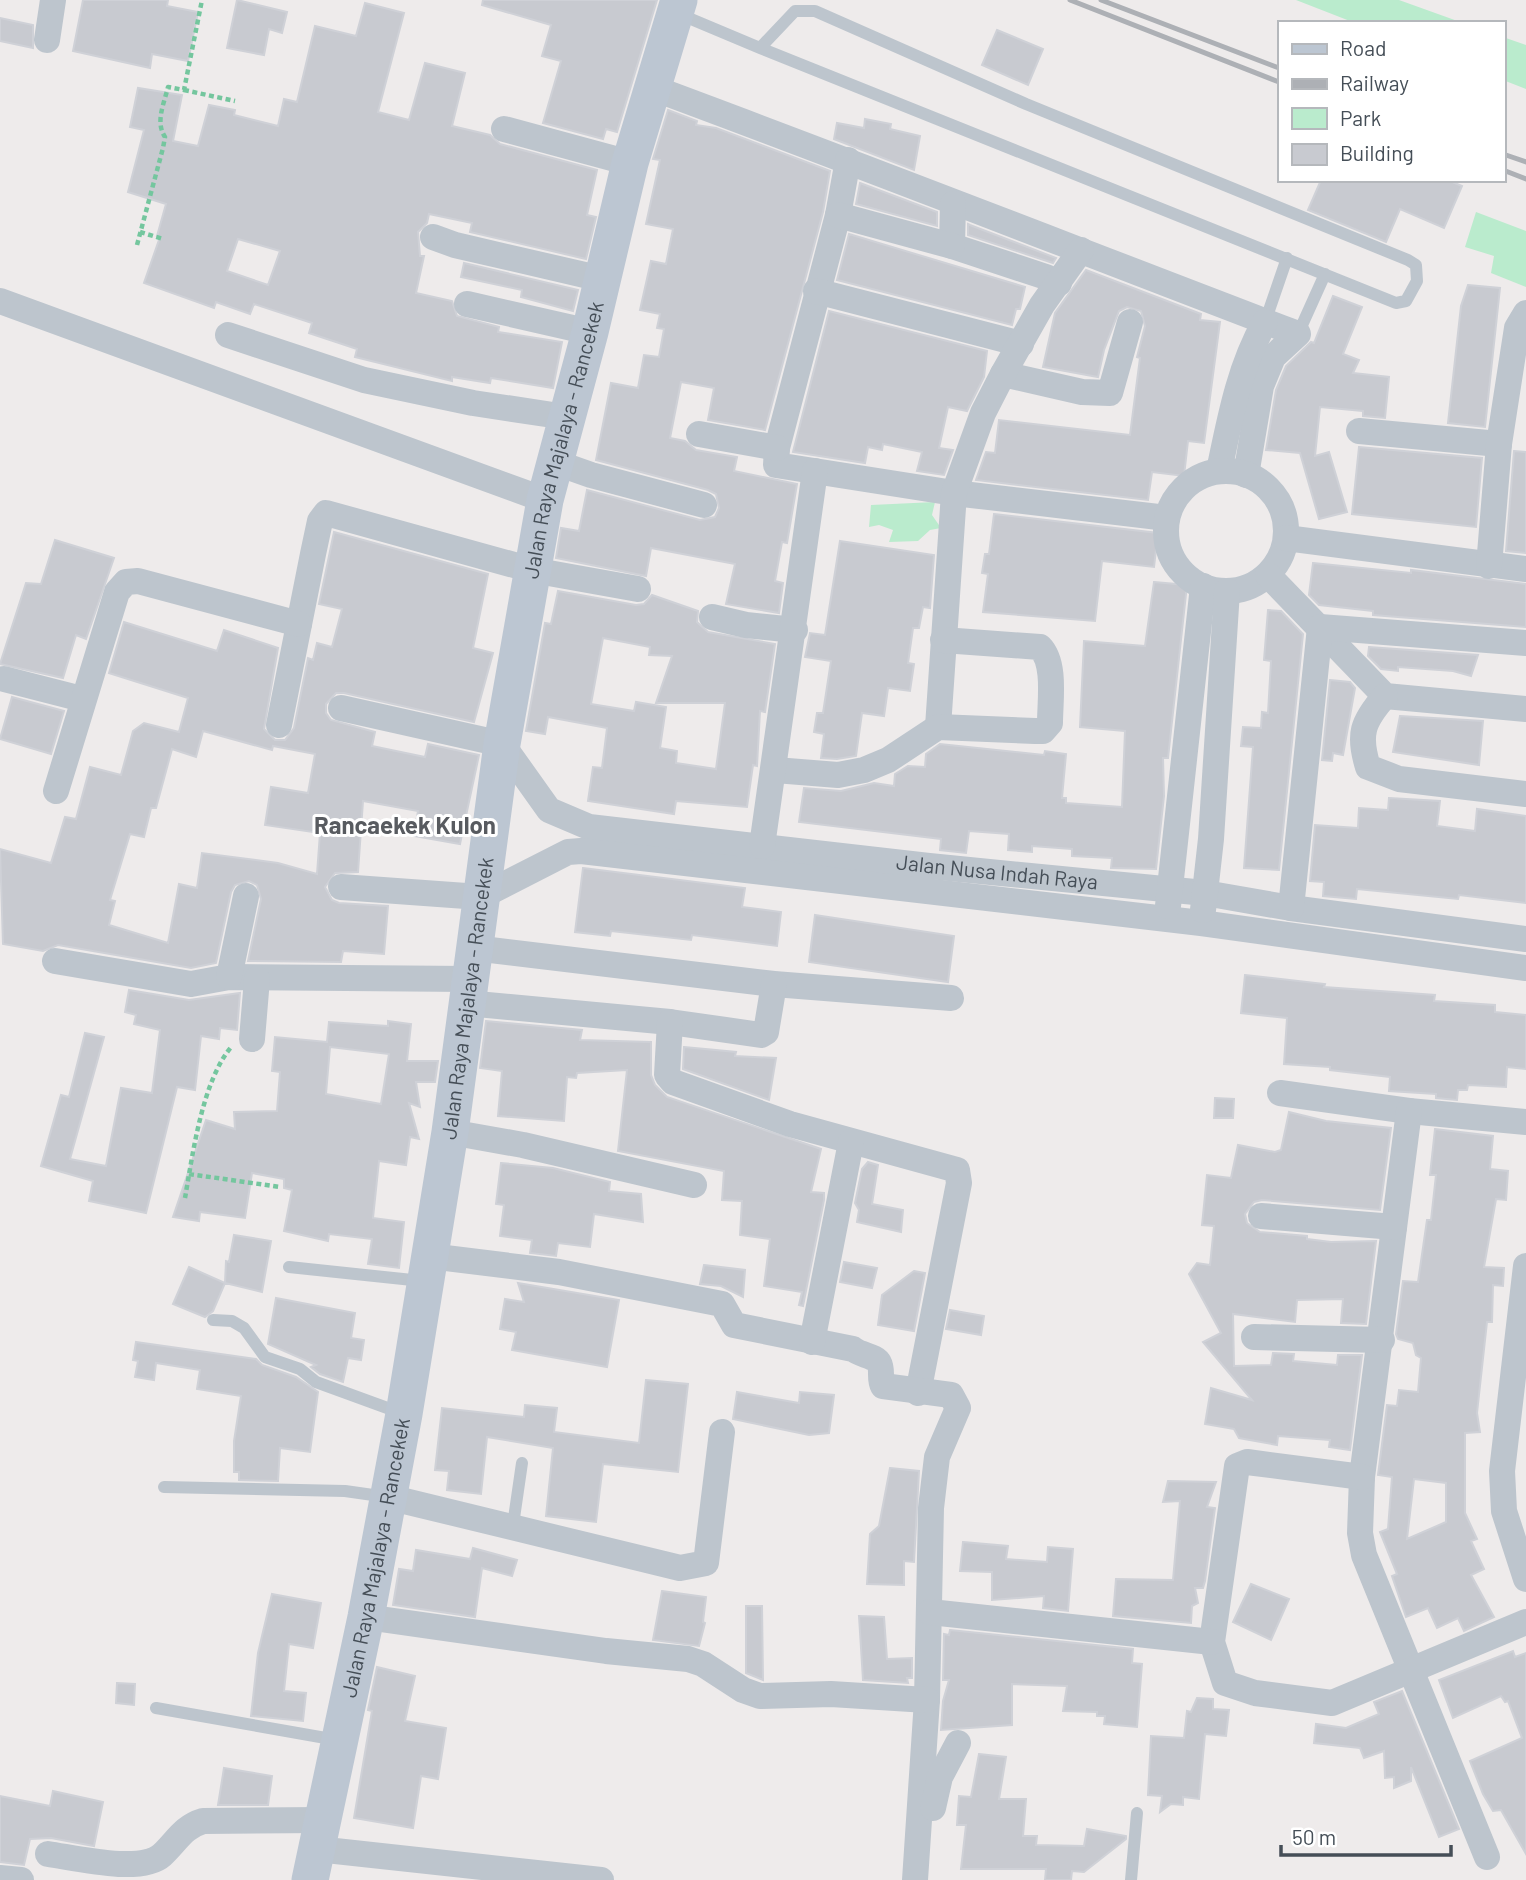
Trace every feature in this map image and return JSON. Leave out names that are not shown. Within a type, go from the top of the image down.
[{"type":"main road","name":"Jalan Raya Majalaya - Rancekek","points":[[316,1850],[341,1741],[404,1414],[450,1132],[502,744],[531,569],[545,500],[557,463],[566,417],[590,332],[630,163],[677,6]]},
{"type":"street","points":[[47,40],[53,0]]},
{"type":"street","points":[[653,88],[848,160],[953,204],[1082,250],[1298,334],[1273,357],[1261,386],[1246,475]]},
{"type":"street","points":[[504,129],[630,163]]},
{"type":"street","points":[[848,160],[838,215],[777,448],[776,465],[954,492],[1167,518]]},
{"type":"street","points":[[952,246],[953,204]]},
{"type":"street","points":[[838,215],[952,246],[1046,276],[1059,284]]},
{"type":"street","points":[[433,237],[456,245],[602,279]]},
{"type":"street","points":[[938,727],[954,492],[983,414],[1003,374],[1042,305],[1082,250]]},
{"type":"street","points":[[816,291],[1021,344]]},
{"type":"street","points":[[0,301],[545,500]]},
{"type":"street","points":[[467,304],[590,332]]},
{"type":"street","points":[[1489,566],[1499,444],[1517,328],[1526,313]]},
{"type":"street","points":[[1003,374],[1082,392],[1110,393],[1130,322]]},
{"type":"street","points":[[1219,471],[1239,379],[1248,351],[1265,322]]},
{"type":"street","points":[[228,335],[363,380],[473,403],[566,417]]},
{"type":"street","points":[[1359,430],[1499,444]]},
{"type":"street","points":[[699,434],[777,448]]},
{"type":"street","points":[[557,463],[591,475],[704,505]]},
{"type":"street","points":[[762,846],[795,630],[815,471]]},
{"type":"street","points":[[1219,471],[1246,475],[1263,484],[1277,499],[1285,518],[1286,538],[1280,558],[1268,575],[1251,586],[1215,589],[1184,574],[1169,553],[1167,518],[1173,502],[1198,478],[1219,471]]},
{"type":"street","points":[[279,725],[320,521],[326,513],[531,569],[638,589]]},
{"type":"street","points":[[1286,538],[1526,569]]},
{"type":"street","points":[[1268,575],[1385,696],[1526,709]]},
{"type":"street","points":[[56,791],[82,699],[117,592],[127,582],[138,581],[299,624]]},
{"type":"street","points":[[1167,919],[1215,589]]},
{"type":"street","points":[[1201,923],[1227,617],[1215,589]]},
{"type":"street","points":[[712,617],[747,625],[795,630]]},
{"type":"street","points":[[1320,627],[1526,643]]},
{"type":"street","points":[[1292,908],[1320,627]]},
{"type":"street","points":[[775,770],[838,775],[864,770],[888,760],[938,727],[1043,731],[1050,723],[1048,661],[1047,654],[1040,647],[943,640]]},
{"type":"street","points":[[4,679],[82,699]]},
{"type":"street","points":[[1385,696],[1369,714],[1360,742],[1368,767],[1399,779],[1526,794]]},
{"type":"street","points":[[341,708],[502,744]]},
{"type":"street","name":"Jalan Nusa Indah Raya","points":[[502,744],[549,810],[589,827],[762,846],[927,879],[1167,919],[1526,968]]},
{"type":"street","name":"Jalan Nusa Indah Raya","points":[[480,897],[568,852],[581,851],[927,879],[1205,893],[1292,908],[1526,939]]},
{"type":"street","points":[[341,887],[480,897]]},
{"type":"street","points":[[229,976],[246,896]]},
{"type":"street","points":[[55,961],[191,984],[229,976],[257,979],[469,977],[774,984],[951,998]]},
{"type":"street","points":[[469,977],[670,1022],[765,1034],[774,984]]},
{"type":"street","points":[[252,1039],[257,979]]},
{"type":"street","points":[[670,1022],[668,1079],[851,1142],[959,1172],[940,1287],[918,1393]]},
{"type":"street","points":[[1280,1093],[1409,1111],[1526,1122]]},
{"type":"street","points":[[1409,1111],[1382,1340],[1362,1477],[1360,1533],[1364,1555],[1487,1857]]},
{"type":"street","points":[[450,1132],[523,1145],[694,1185]]},
{"type":"street","points":[[812,1342],[851,1142]]},
{"type":"street","points":[[1261,1216],[1394,1227]]},
{"type":"street","points":[[1526,1266],[1502,1471],[1504,1511],[1526,1578]]},
{"type":"street","points":[[427,1269],[559,1272],[722,1304],[734,1325],[853,1349],[860,1356],[875,1359],[879,1363],[883,1386],[918,1393],[951,1395],[958,1408],[937,1457],[930,1508],[927,1700],[915,1880]]},
{"type":"street","points":[[1254,1337],[1382,1340]]},
{"type":"street","points":[[388,1497],[513,1525],[680,1568],[706,1563],[722,1432]]},
{"type":"street","points":[[1362,1477],[1247,1462],[1237,1466],[1212,1642],[1225,1683],[1255,1693],[1332,1703],[1526,1622]]},
{"type":"street","points":[[930,1612],[1212,1642]]},
{"type":"street","points":[[366,1617],[606,1651],[688,1659],[743,1690],[760,1696],[831,1694],[927,1700]]},
{"type":"street","points":[[927,1880],[933,1804],[940,1777],[958,1743]]},
{"type":"street","points":[[48,1854],[76,1869],[151,1862],[162,1855],[190,1825],[204,1821],[316,1850],[601,1880]]},
{"type":"street","points":[[0,1878],[21,1880]]},
{"type":"lane","points":[[677,6],[760,48],[1396,303],[1406,301],[1411,294],[1418,271],[1416,265],[1408,260],[1026,104],[815,11],[795,11],[760,48]]},
{"type":"lane","points":[[1265,322],[1287,258]]},
{"type":"lane","points":[[1298,334],[1325,274]]},
{"type":"lane","points":[[289,1267],[427,1269]]},
{"type":"lane","points":[[213,1320],[232,1321],[244,1328],[265,1357],[300,1369],[313,1380],[404,1414]]},
{"type":"lane","points":[[513,1525],[522,1463]]},
{"type":"lane","points":[[164,1487],[345,1491],[388,1497]]},
{"type":"lane","points":[[156,1708],[341,1741]]},
{"type":"lane","points":[[1131,1880],[1137,1813]]},
{"type":"path","points":[[184,90],[202,0]]},
{"type":"path","points":[[137,245],[163,148],[165,136],[159,129],[169,88],[235,101]]},
{"type":"path","points":[[141,232],[163,239]]},
{"type":"path","points":[[185,1198],[201,1119],[223,1056],[233,1045],[252,1039]]},
{"type":"path","points":[[189,1174],[280,1187]]},
{"type":"green space","points":[[1296,0],[1399,0],[1457,21],[1350,21]]},
{"type":"green space","points":[[1505,38],[1526,45],[1526,89],[1505,81]]},
{"type":"green space","points":[[1476,212],[1526,231],[1526,287],[1491,273],[1494,256],[1465,247]]},
{"type":"green space","points":[[935,502],[932,515],[941,528],[930,530],[918,541],[889,542],[893,530],[879,525],[869,527],[871,505]]},
{"type":"building","points":[[83,0],[168,0],[167,6],[198,12],[188,61],[152,54],[150,68],[73,51]]},
{"type":"building","points":[[237,0],[287,12],[282,33],[269,29],[264,55],[227,48]]},
{"type":"building","points":[[483,0],[657,0],[617,132],[606,129],[603,139],[543,123],[561,61],[542,56],[551,25],[482,5]]},
{"type":"building","points":[[365,3],[404,13],[378,112],[409,120],[425,63],[465,73],[452,126],[490,135],[500,144],[597,170],[587,215],[596,217],[586,259],[470,232],[472,223],[429,214],[427,223],[418,232],[420,256],[424,256],[416,293],[452,301],[457,316],[499,327],[498,332],[562,342],[553,388],[491,378],[490,383],[452,377],[452,381],[355,357],[357,349],[309,333],[312,323],[254,304],[250,314],[216,302],[214,308],[144,283],[160,237],[157,236],[166,204],[128,192],[144,130],[130,127],[138,88],[182,95],[173,141],[198,146],[209,105],[235,110],[234,115],[278,126],[284,99],[297,102],[315,26],[356,36]],"holes":[[[238,239],[280,251],[268,285],[227,271]]]},
{"type":"building","points":[[0,18],[33,25],[33,48],[0,41]]},
{"type":"building","points":[[997,30],[1043,49],[1028,85],[982,65]]},
{"type":"building","points":[[668,110],[697,121],[696,125],[716,128],[830,171],[823,212],[765,430],[708,420],[714,388],[681,382],[670,438],[685,441],[696,450],[737,457],[734,471],[797,484],[787,543],[782,542],[775,581],[783,583],[779,613],[726,604],[735,564],[651,548],[646,576],[556,558],[561,528],[579,531],[587,490],[700,520],[715,517],[719,508],[716,494],[708,490],[596,460],[611,383],[638,388],[644,355],[659,357],[664,329],[657,328],[660,314],[640,310],[651,261],[666,264],[673,229],[646,224],[660,160],[653,159]]},
{"type":"building","points":[[865,119],[891,124],[890,129],[920,136],[914,170],[834,139],[837,123],[864,128]]},
{"type":"building","points":[[1320,182],[1453,182],[1462,186],[1444,228],[1400,209],[1386,242],[1308,210]]},
{"type":"building","points":[[860,183],[937,212],[937,226],[856,204]]},
{"type":"building","points":[[968,224],[1056,258],[1053,263],[968,235]]},
{"type":"building","points":[[849,234],[1025,287],[1020,309],[1016,309],[1012,325],[837,280]]},
{"type":"building","points":[[464,263],[578,290],[573,311],[521,297],[522,290],[461,277]]},
{"type":"building","points":[[1086,270],[1201,314],[1200,320],[1220,322],[1204,443],[1188,441],[1184,476],[1152,472],[1148,500],[976,480],[986,452],[995,453],[999,420],[1130,435],[1140,358],[1137,357],[1145,326],[1141,311],[1127,307],[1119,311],[1104,350],[1098,377],[1043,367],[1055,313]]},
{"type":"building","points":[[1468,285],[1500,288],[1485,427],[1448,423],[1461,306]]},
{"type":"building","points":[[1333,296],[1362,307],[1343,354],[1359,360],[1353,373],[1389,377],[1385,418],[1363,416],[1363,411],[1320,407],[1315,456],[1329,452],[1347,512],[1319,519],[1300,453],[1266,450],[1276,390],[1286,366],[1311,342],[1314,343]]},
{"type":"building","points":[[829,311],[987,351],[984,377],[967,411],[948,407],[939,448],[953,450],[944,475],[917,471],[922,452],[883,444],[882,450],[868,447],[865,463],[793,452]]},
{"type":"building","points":[[1359,447],[1482,458],[1476,527],[1352,514]]},
{"type":"building","points":[[1514,451],[1526,452],[1526,553],[1506,551]]},
{"type":"building","points":[[994,514],[1158,533],[1154,567],[1102,561],[1095,621],[983,612],[988,574],[982,573],[985,554],[989,554]]},
{"type":"building","points":[[334,532],[488,574],[473,648],[493,653],[474,722],[344,693],[336,693],[326,704],[326,713],[331,720],[375,732],[372,746],[425,757],[428,744],[479,755],[460,844],[414,836],[418,811],[363,801],[358,872],[335,873],[325,887],[332,900],[339,903],[388,906],[384,954],[343,951],[341,962],[248,961],[261,899],[257,885],[249,881],[235,885],[231,892],[216,963],[191,968],[58,945],[43,951],[3,944],[0,849],[51,863],[65,817],[76,819],[90,767],[121,775],[133,731],[144,723],[179,732],[188,698],[109,673],[124,622],[217,651],[224,630],[278,648],[264,729],[275,740],[285,740],[294,728],[308,658],[313,660],[317,643],[332,647],[342,609],[319,604]],"holes":[[[203,731],[272,750],[273,746],[315,754],[308,793],[271,787],[265,825],[320,833],[317,874],[278,863],[202,853],[197,888],[179,884],[168,943],[109,925],[115,901],[110,900],[130,834],[144,837],[151,808],[156,808],[172,749],[196,757]]]},
{"type":"building","points":[[55,540],[114,558],[86,639],[76,635],[63,678],[0,664],[26,583],[41,584]]},
{"type":"building","points":[[840,541],[934,555],[930,608],[923,607],[919,628],[913,628],[908,663],[914,664],[910,691],[888,688],[884,716],[862,713],[856,756],[837,759],[821,758],[824,734],[814,732],[817,713],[823,713],[831,661],[805,657],[810,633],[825,635]]},
{"type":"building","points":[[1313,563],[1411,573],[1411,570],[1526,584],[1526,627],[1373,615],[1373,611],[1319,605],[1309,595]]},
{"type":"building","points":[[1154,582],[1187,585],[1168,758],[1163,758],[1164,796],[1156,869],[1111,868],[1112,858],[1072,856],[1072,849],[1032,846],[1032,852],[1008,850],[1009,834],[969,831],[966,853],[940,850],[941,839],[799,822],[804,788],[841,791],[874,783],[894,786],[895,774],[908,766],[925,767],[926,754],[940,744],[1044,755],[1045,751],[1066,754],[1062,798],[1066,798],[1066,803],[1122,807],[1125,731],[1080,727],[1084,641],[1145,646]]},
{"type":"building","points":[[558,591],[636,605],[644,604],[652,595],[698,611],[697,622],[708,632],[775,644],[765,712],[760,711],[757,766],[753,765],[747,807],[676,801],[674,814],[588,801],[593,767],[602,768],[607,728],[548,717],[545,734],[526,731],[545,623],[551,624]],"holes":[[[603,638],[650,647],[649,655],[672,656],[656,703],[725,703],[716,769],[676,763],[677,751],[660,748],[666,707],[636,702],[634,711],[591,704]]]},
{"type":"building","points":[[1268,610],[1281,611],[1303,634],[1279,870],[1244,868],[1253,747],[1241,746],[1243,727],[1261,728],[1262,712],[1268,713],[1271,661],[1264,660]]},
{"type":"building","points":[[1369,647],[1478,655],[1471,676],[1453,671],[1398,667],[1398,671],[1381,669],[1368,656]]},
{"type":"building","points":[[1330,680],[1350,682],[1355,688],[1343,755],[1333,753],[1332,761],[1322,760]]},
{"type":"building","points":[[12,697],[64,711],[51,754],[0,739]]},
{"type":"building","points":[[1400,716],[1483,721],[1479,765],[1393,752]]},
{"type":"building","points":[[1389,798],[1440,801],[1437,826],[1475,831],[1477,809],[1526,816],[1526,903],[1459,895],[1458,899],[1357,889],[1356,899],[1323,896],[1324,882],[1310,881],[1315,825],[1358,828],[1359,808],[1388,810]]},
{"type":"building","points":[[583,868],[745,888],[742,907],[781,912],[777,946],[692,935],[691,940],[611,931],[610,936],[575,932]]},
{"type":"building","points":[[815,915],[954,936],[948,982],[809,962]]},
{"type":"building","points":[[1245,975],[1325,984],[1324,987],[1435,995],[1434,1001],[1495,1005],[1495,1012],[1526,1015],[1526,1069],[1507,1067],[1506,1087],[1468,1085],[1467,1090],[1458,1090],[1457,1100],[1436,1098],[1436,1094],[1389,1091],[1390,1077],[1330,1070],[1330,1067],[1284,1064],[1287,1018],[1241,1013]]},
{"type":"building","points":[[129,990],[189,1000],[240,993],[237,1030],[220,1028],[219,1039],[201,1036],[195,1090],[177,1087],[146,1213],[89,1201],[93,1181],[41,1166],[61,1095],[69,1097],[85,1033],[104,1037],[70,1159],[106,1166],[121,1088],[152,1093],[160,1030],[134,1024],[136,1015],[125,1012]]},
{"type":"building","points":[[388,1021],[411,1024],[407,1061],[438,1061],[435,1082],[416,1082],[420,1107],[409,1103],[419,1139],[410,1137],[406,1165],[379,1161],[373,1218],[404,1222],[399,1268],[368,1264],[372,1239],[329,1234],[328,1241],[284,1231],[292,1190],[284,1188],[284,1179],[252,1173],[245,1218],[200,1212],[199,1221],[173,1217],[206,1120],[235,1129],[234,1112],[277,1111],[280,1072],[272,1071],[275,1037],[327,1042],[329,1022],[388,1026]],"holes":[[[330,1047],[389,1054],[381,1104],[326,1094]]]},
{"type":"building","points":[[486,1021],[582,1030],[580,1040],[651,1042],[651,1075],[655,1085],[667,1097],[821,1149],[811,1192],[824,1193],[824,1200],[803,1306],[799,1305],[802,1292],[764,1286],[770,1239],[740,1235],[742,1201],[722,1200],[724,1171],[618,1151],[627,1070],[577,1073],[576,1078],[567,1077],[564,1121],[498,1116],[502,1071],[480,1068]]},
{"type":"building","points":[[684,1047],[736,1052],[735,1056],[776,1058],[769,1100],[683,1069]]},
{"type":"building","points":[[1215,1098],[1234,1099],[1233,1118],[1214,1118]]},
{"type":"building","points":[[1289,1112],[1326,1121],[1391,1128],[1380,1210],[1262,1200],[1254,1202],[1245,1214],[1247,1223],[1260,1232],[1307,1236],[1307,1239],[1331,1242],[1376,1241],[1366,1324],[1341,1323],[1343,1299],[1297,1300],[1295,1322],[1233,1314],[1234,1366],[1271,1365],[1273,1353],[1294,1354],[1293,1361],[1337,1365],[1338,1355],[1362,1355],[1350,1450],[1329,1447],[1330,1440],[1278,1436],[1277,1445],[1239,1438],[1234,1429],[1205,1424],[1211,1388],[1252,1400],[1203,1342],[1221,1333],[1189,1274],[1197,1263],[1210,1265],[1214,1226],[1202,1225],[1207,1175],[1231,1178],[1238,1145],[1275,1152],[1281,1150]]},
{"type":"building","points":[[1435,1129],[1493,1136],[1490,1169],[1508,1171],[1506,1200],[1496,1199],[1484,1267],[1504,1268],[1503,1286],[1493,1285],[1492,1322],[1487,1322],[1477,1413],[1480,1432],[1465,1433],[1465,1513],[1477,1539],[1471,1541],[1484,1569],[1471,1575],[1494,1617],[1464,1631],[1458,1618],[1437,1628],[1428,1608],[1406,1617],[1392,1576],[1397,1574],[1380,1532],[1388,1529],[1392,1477],[1378,1475],[1387,1405],[1397,1406],[1399,1390],[1418,1392],[1421,1358],[1416,1355],[1413,1343],[1398,1339],[1396,1334],[1403,1281],[1418,1282],[1427,1220],[1431,1220],[1436,1175],[1430,1175]],"holes":[[[1414,1479],[1446,1483],[1446,1522],[1407,1539]]]},
{"type":"building","points":[[868,1162],[878,1165],[872,1204],[903,1210],[901,1232],[857,1222],[859,1210],[855,1203],[862,1169]]},
{"type":"building","points":[[501,1163],[553,1168],[610,1182],[609,1191],[641,1194],[643,1222],[594,1214],[590,1247],[558,1243],[556,1256],[530,1253],[532,1240],[500,1236],[504,1205],[496,1204]]},
{"type":"building","points":[[234,1235],[271,1241],[262,1292],[225,1283],[226,1261],[229,1262]]},
{"type":"building","points":[[844,1262],[877,1268],[872,1288],[840,1282]]},
{"type":"building","points":[[704,1265],[745,1270],[743,1297],[721,1286],[700,1284]]},
{"type":"building","points":[[189,1267],[225,1283],[213,1311],[205,1317],[173,1304]]},
{"type":"building","points":[[914,1271],[925,1273],[914,1331],[878,1325],[882,1295]]},
{"type":"building","points":[[518,1283],[619,1300],[607,1367],[512,1350],[516,1332],[500,1329],[505,1299],[524,1302]]},
{"type":"building","points":[[276,1298],[355,1313],[351,1338],[364,1340],[361,1360],[348,1358],[343,1382],[320,1374],[311,1367],[316,1365],[268,1344]]},
{"type":"building","points":[[950,1310],[984,1316],[981,1335],[946,1329]]},
{"type":"building","points":[[136,1342],[256,1359],[262,1365],[296,1377],[318,1392],[310,1452],[280,1448],[278,1481],[239,1480],[239,1472],[234,1472],[234,1441],[241,1396],[197,1389],[200,1370],[156,1363],[154,1380],[135,1377],[138,1361],[133,1360]]},
{"type":"building","points":[[646,1380],[688,1384],[678,1472],[603,1464],[596,1522],[546,1516],[553,1448],[487,1437],[481,1494],[447,1490],[449,1471],[435,1470],[442,1408],[524,1417],[525,1405],[557,1408],[554,1432],[639,1443]]},
{"type":"building","points":[[737,1392],[799,1403],[800,1392],[834,1395],[829,1433],[809,1435],[733,1419]]},
{"type":"building","points":[[890,1468],[919,1471],[914,1562],[904,1561],[904,1585],[867,1584],[870,1534],[879,1526]]},
{"type":"building","points":[[1168,1481],[1216,1482],[1207,1507],[1215,1508],[1205,1581],[1203,1588],[1195,1588],[1198,1603],[1192,1606],[1191,1623],[1113,1616],[1116,1579],[1173,1580],[1180,1501],[1163,1502]]},
{"type":"building","points":[[963,1542],[1008,1546],[1006,1559],[1047,1562],[1048,1547],[1073,1549],[1068,1611],[1043,1608],[1044,1596],[992,1600],[992,1572],[960,1571]]},
{"type":"building","points":[[473,1548],[517,1560],[512,1576],[482,1568],[475,1617],[393,1605],[399,1569],[413,1571],[416,1550],[470,1559]]},
{"type":"building","points":[[1251,1584],[1289,1599],[1271,1640],[1233,1622]]},
{"type":"building","points":[[662,1591],[706,1597],[705,1623],[699,1646],[653,1640]]},
{"type":"building","points":[[272,1594],[321,1603],[313,1648],[289,1644],[284,1691],[306,1693],[303,1721],[251,1716],[258,1653]]},
{"type":"building","points":[[746,1606],[762,1606],[763,1680],[746,1673]]},
{"type":"building","points":[[859,1616],[884,1617],[887,1659],[912,1658],[912,1678],[907,1678],[908,1683],[863,1680]]},
{"type":"building","points":[[950,1630],[1133,1649],[1132,1663],[1142,1664],[1137,1727],[1104,1724],[1105,1716],[1097,1716],[1097,1712],[1063,1711],[1067,1686],[1012,1684],[1012,1725],[941,1730],[943,1701],[949,1680],[943,1680],[944,1634],[949,1635]]},
{"type":"building","points":[[1513,1651],[1515,1657],[1526,1653],[1526,1854],[1501,1810],[1493,1811],[1470,1761],[1522,1738],[1508,1701],[1505,1702],[1501,1696],[1453,1718],[1439,1680]]},
{"type":"building","points":[[377,1667],[415,1676],[405,1721],[446,1728],[438,1779],[421,1776],[413,1828],[354,1818],[372,1711],[368,1710]]},
{"type":"building","points":[[117,1683],[135,1684],[134,1705],[116,1703]]},
{"type":"building","points":[[1402,1691],[1459,1829],[1439,1837],[1411,1767],[1411,1781],[1394,1788],[1394,1777],[1385,1778],[1384,1751],[1364,1758],[1360,1748],[1314,1743],[1316,1724],[1346,1728],[1379,1714],[1374,1702]]},
{"type":"building","points":[[1197,1698],[1213,1699],[1213,1709],[1229,1710],[1226,1736],[1205,1734],[1199,1799],[1183,1797],[1183,1805],[1171,1804],[1160,1812],[1162,1796],[1148,1795],[1151,1736],[1184,1738],[1187,1711],[1191,1712]]},
{"type":"building","points":[[979,1754],[1006,1757],[999,1799],[1026,1799],[1023,1836],[1037,1836],[1036,1845],[1084,1846],[1087,1829],[1126,1836],[1126,1839],[1084,1872],[1072,1871],[1071,1880],[1045,1880],[1046,1869],[961,1869],[966,1825],[957,1825],[959,1796],[971,1797]]},
{"type":"building","points":[[224,1768],[272,1776],[268,1805],[218,1805]]},
{"type":"building","points":[[53,1791],[103,1802],[94,1846],[51,1838],[30,1839],[24,1865],[0,1862],[0,1796],[50,1806]]},
{"type":"railway","points":[[1070,0],[1278,82]]},
{"type":"railway","points":[[1101,0],[1278,68]]},
{"type":"railway","points":[[1505,155],[1526,162]]},
{"type":"railway","points":[[1505,171],[1526,179]]},
{"type":"district","name":"Rancaekek Kulon","points":[[405,826]]}]
